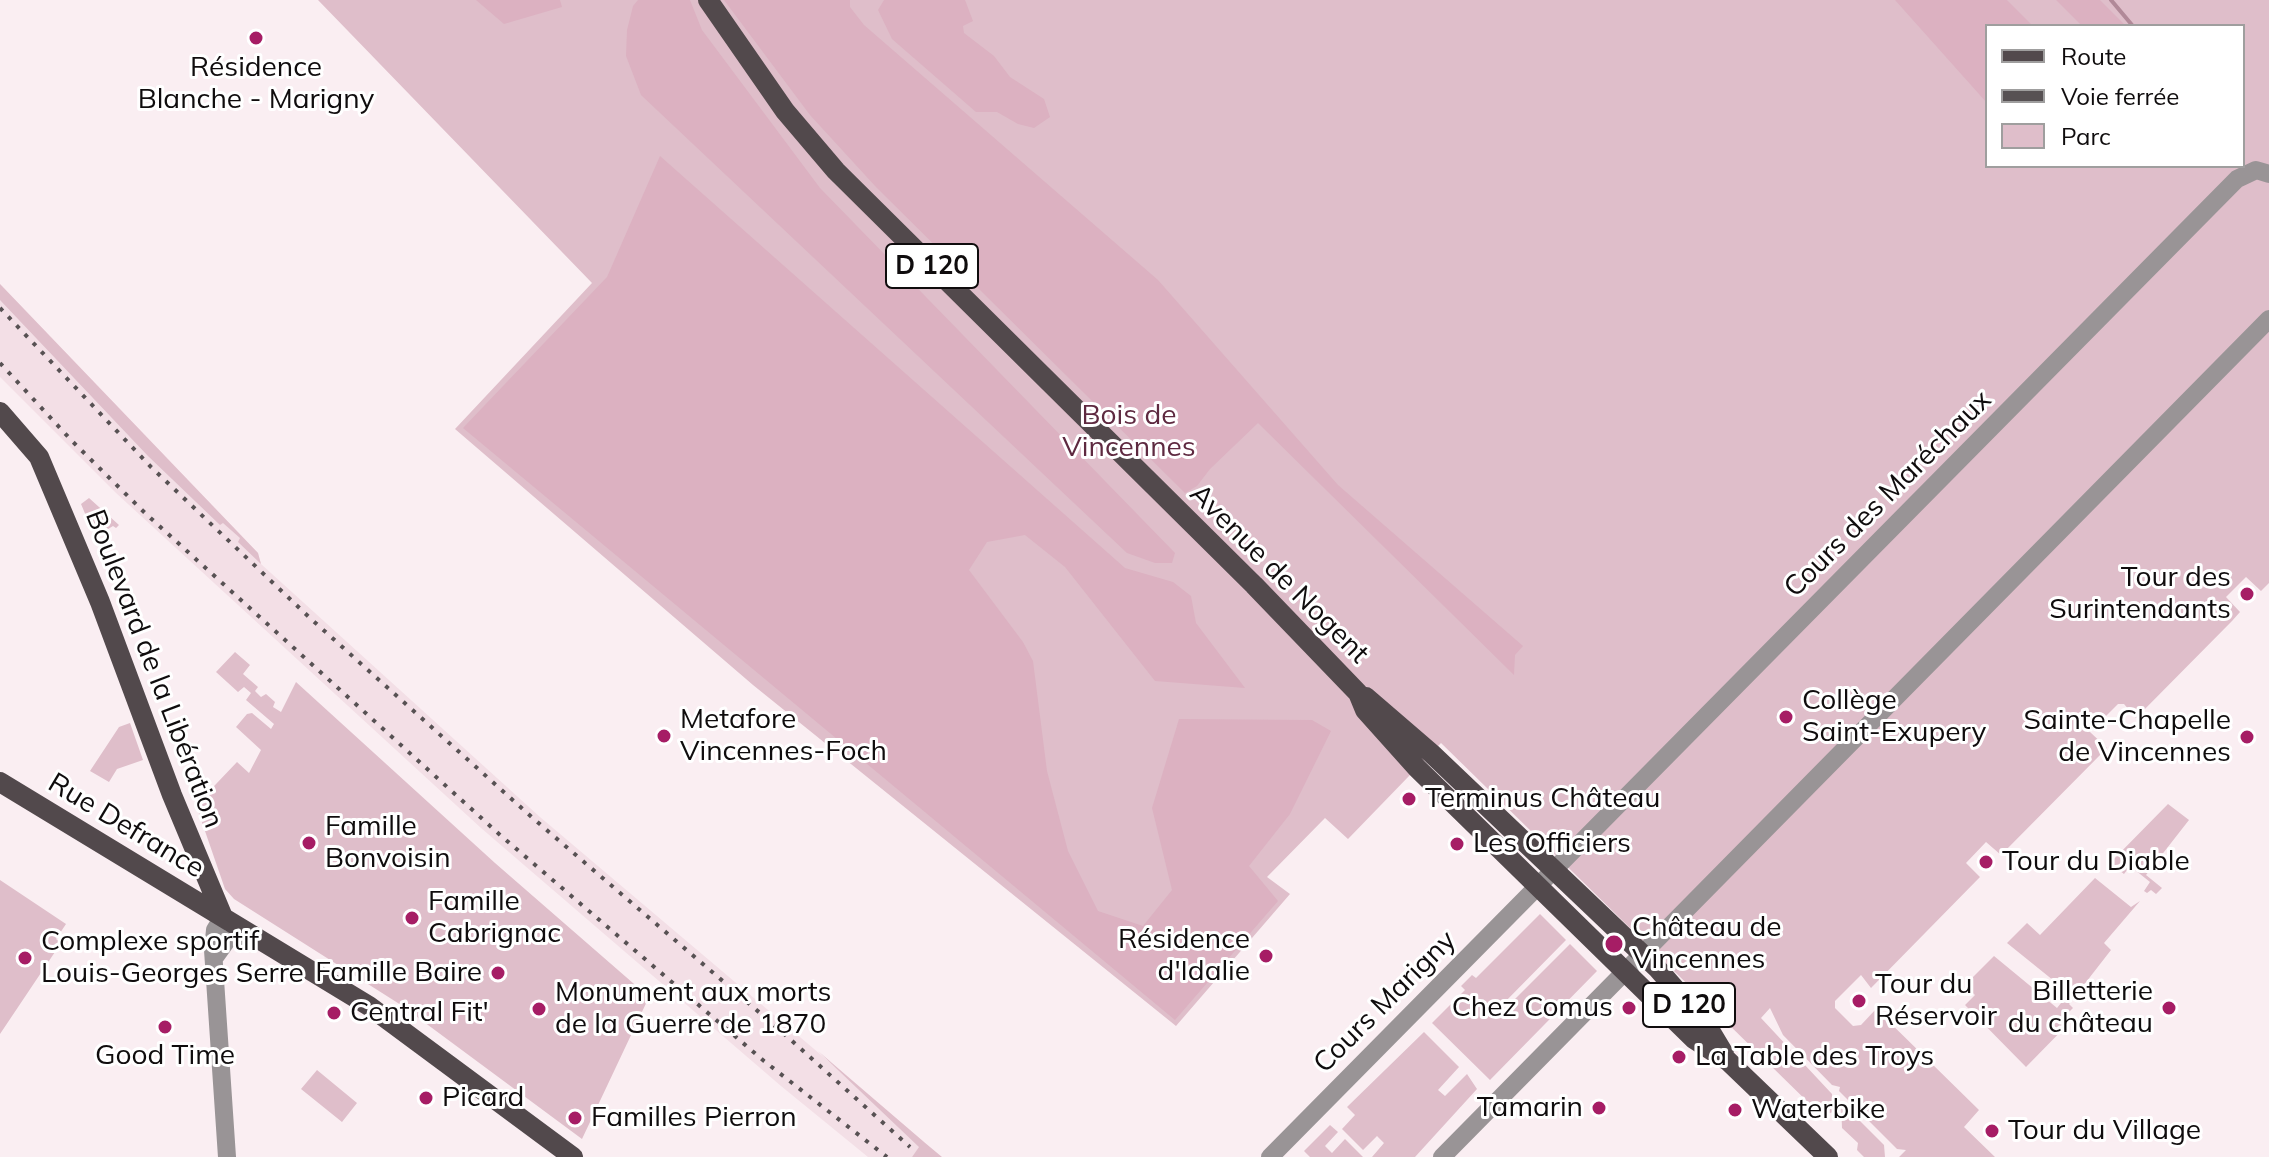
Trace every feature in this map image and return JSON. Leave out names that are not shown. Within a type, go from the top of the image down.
[{"type":"main road","name":"Avenue de Nogent","points":[[708,0],[785,111],[836,171],[1358,693],[1384,710],[1558,866]]},
{"type":"main road","name":"Boulevard de la Libération","points":[[0,412],[39,457],[44,468],[223,917]]},
{"type":"main road","name":"Avenue de Nogent","points":[[1358,693],[1365,710],[1417,768],[1539,886]]},
{"type":"main road","name":"Rue Defrance","points":[[0,782],[400,1026],[573,1157]]},
{"type":"main road","name":"D 120","points":[[1558,866],[1645,950],[1706,1024],[1728,1061]]},
{"type":"main road","name":"D 120","points":[[1539,886],[1694,1039],[1728,1061],[1828,1157]]},
{"type":"street","name":"Cours des Maréchaux","points":[[1539,886],[2237,179],[2262,172]]},
{"type":"street","points":[[1442,1157],[2269,319]]},
{"type":"street","name":"Cours Marigny","points":[[1270,1157],[1539,886]]},
{"type":"street","points":[[223,917],[215,930],[215,957],[227,1157]]},
{"type":"street","points":[[215,957],[228,939],[251,934]]},
{"type":"shaded area","points":[[0,284],[258,553],[261,564],[540,817],[924,1142],[912,1157],[868,1157],[781,1086],[481,828],[116,493],[0,377]]},
{"type":"green space","name":"Bois de Vincennes","points":[[318,0],[2269,0],[2269,583],[2261,591],[2246,577],[2226,597],[2240,612],[2232,621],[2136,718],[2124,704],[2118,704],[2090,732],[2107,748],[2001,855],[1986,842],[1966,863],[1980,877],[1871,988],[1861,975],[1835,1001],[1835,1008],[1853,1026],[1861,1025],[1876,1009],[1979,1110],[1964,1127],[1995,1157],[1899,1157],[1906,1150],[1897,1149],[1839,1091],[1840,1087],[1832,1085],[1783,1035],[1770,1008],[1761,1018],[1832,1094],[1833,1112],[1827,1114],[1816,1110],[1441,743],[1348,839],[1325,818],[1267,877],[1290,894],[1176,1026],[753,685],[455,429],[592,283]]},
{"type":"green space","points":[[476,0],[560,0],[562,7],[504,24]]},
{"type":"green space","points":[[638,0],[690,0],[702,30],[820,188],[1175,553],[1172,563],[1155,563],[1127,553],[641,95],[626,56],[627,30],[633,6]]},
{"type":"green space","points":[[724,0],[850,0],[850,7],[864,25],[1158,280],[1338,485],[1523,646],[1515,655],[1514,675],[1258,423],[1210,469],[1197,486],[1185,493],[876,187],[810,115]]},
{"type":"green space","points":[[884,0],[965,0],[973,21],[963,26],[964,33],[994,56],[1010,77],[1044,99],[1050,117],[1034,128],[1018,124],[997,112],[976,112],[892,39],[878,10]]},
{"type":"green space","points":[[1895,0],[2007,0],[2031,24],[1985,24],[1985,101]]},
{"type":"green space","points":[[2056,0],[2100,0],[2124,24],[2080,24]]},
{"type":"green space","points":[[660,156],[1125,568],[1173,582],[1191,596],[1196,623],[1245,688],[1155,681],[1065,567],[1025,535],[987,542],[969,570],[1023,642],[1033,661],[1047,771],[1068,851],[1098,911],[1143,926],[1172,890],[1152,808],[1179,719],[1312,720],[1331,731],[1290,814],[1249,866],[1278,901],[1175,1020],[463,428],[607,277]]},
{"type":"green space","points":[[0,284],[258,553],[261,564],[238,542],[240,538],[223,523],[220,525],[148,456],[0,300]]},
{"type":"green space","points":[[89,498],[119,525],[116,528],[113,526],[95,537],[81,504]]},
{"type":"green space","points":[[235,652],[250,665],[243,674],[258,687],[255,691],[261,697],[266,694],[275,702],[273,707],[281,712],[296,682],[495,863],[649,997],[582,1139],[401,1005],[234,899],[225,889],[196,805],[237,762],[249,773],[261,750],[236,727],[247,714],[252,713],[271,729],[274,724],[246,700],[251,693],[244,687],[238,692],[216,672]]},
{"type":"green space","points":[[130,723],[143,760],[117,769],[109,782],[90,771],[119,727]]},
{"type":"green space","points":[[2168,804],[2189,820],[2146,875],[2162,888],[2156,894],[2151,890],[2147,893],[2144,891],[2150,882],[2130,866],[2124,874],[2110,863]]},
{"type":"green space","points":[[2095,878],[2131,907],[2140,901],[2104,943],[2111,950],[2069,1004],[2073,1008],[2069,1012],[2063,1011],[2073,1019],[2026,1067],[1965,1005],[1975,995],[1965,985],[1994,956],[2057,1008],[2069,993],[2007,943],[2027,923],[2040,935]]},
{"type":"green space","name":"Complexe sportif Louis-Georges Serre","points":[[0,880],[66,924],[56,939],[61,943],[0,1034]]},
{"type":"green space","points":[[1540,914],[1566,940],[1500,1007],[1504,1010],[1570,944],[1597,971],[1490,1080],[1432,1023],[1465,990],[1461,986],[1472,975],[1476,978]]},
{"type":"green space","points":[[1424,1032],[1459,1067],[1438,1090],[1445,1096],[1467,1074],[1477,1089],[1415,1157],[1372,1157],[1384,1143],[1377,1136],[1363,1150],[1342,1129],[1355,1115],[1347,1107]]},
{"type":"green space","points":[[818,1051],[942,1157],[912,1157],[919,1147]]},
{"type":"green space","points":[[317,1070],[357,1103],[342,1122],[301,1089]]},
{"type":"green space","points":[[1841,1102],[1884,1145],[1885,1157],[1864,1157],[1857,1150],[1858,1143],[1842,1128]]},
{"type":"green space","points":[[1330,1125],[1338,1132],[1325,1146],[1332,1153],[1345,1139],[1363,1157],[1310,1157],[1304,1151]]},
{"type":"waterway","points":[[2111,0],[2131,24]]},
{"type":"railway","points":[[0,308],[151,467],[310,618],[535,820],[781,1031],[910,1147]]},
{"type":"railway","points":[[0,363],[72,441],[145,513],[499,834],[764,1061],[887,1157]]},
{"type":"place","name":"Résidence Blanche - Marigny","points":[[256,38]]},
{"type":"place","name":"Tour des Surintendants","points":[[2247,594]]},
{"type":"place","name":"Collège Saint-Exupery","points":[[1786,717]]},
{"type":"place","name":"Metafore Vincennes-Foch","points":[[664,736]]},
{"type":"place","name":"Sainte-Chapelle de Vincennes","points":[[2247,737]]},
{"type":"place","name":"Terminus Château","points":[[1409,799]]},
{"type":"place","name":"Famille Bonvoisin","points":[[309,843]]},
{"type":"place","name":"Les Officiers","points":[[1457,844]]},
{"type":"place","name":"Tour du Diable","points":[[1986,862]]},
{"type":"place","name":"Famille Cabrignac","points":[[412,918]]},
{"type":"place","name":"Château de Vincennes","points":[[1614,944]]},
{"type":"place","name":"Résidence d'Idalie","points":[[1266,956]]},
{"type":"place","name":"Complexe sportif Louis-Georges Serre","points":[[25,958]]},
{"type":"place","name":"Famille Baire","points":[[498,973]]},
{"type":"place","name":"Tour du Réservoir","points":[[1859,1001]]},
{"type":"place","name":"Chez Comus","points":[[1629,1008]]},
{"type":"place","name":"Billetterie du château","points":[[2169,1008]]},
{"type":"place","name":"Monument aux morts de la Guerre de 1870","points":[[539,1009]]},
{"type":"place","name":"Central Fit'","points":[[334,1013]]},
{"type":"place","name":"Good Time","points":[[165,1027]]},
{"type":"place","name":"La Table des Troys","points":[[1679,1057]]},
{"type":"place","name":"Picard","points":[[426,1098]]},
{"type":"place","name":"Tamarin","points":[[1599,1108]]},
{"type":"place","name":"Waterbike","points":[[1735,1110]]},
{"type":"place","name":"Familles Pierron","points":[[575,1118]]},
{"type":"place","name":"Tour du Village","points":[[1992,1131]]}]
